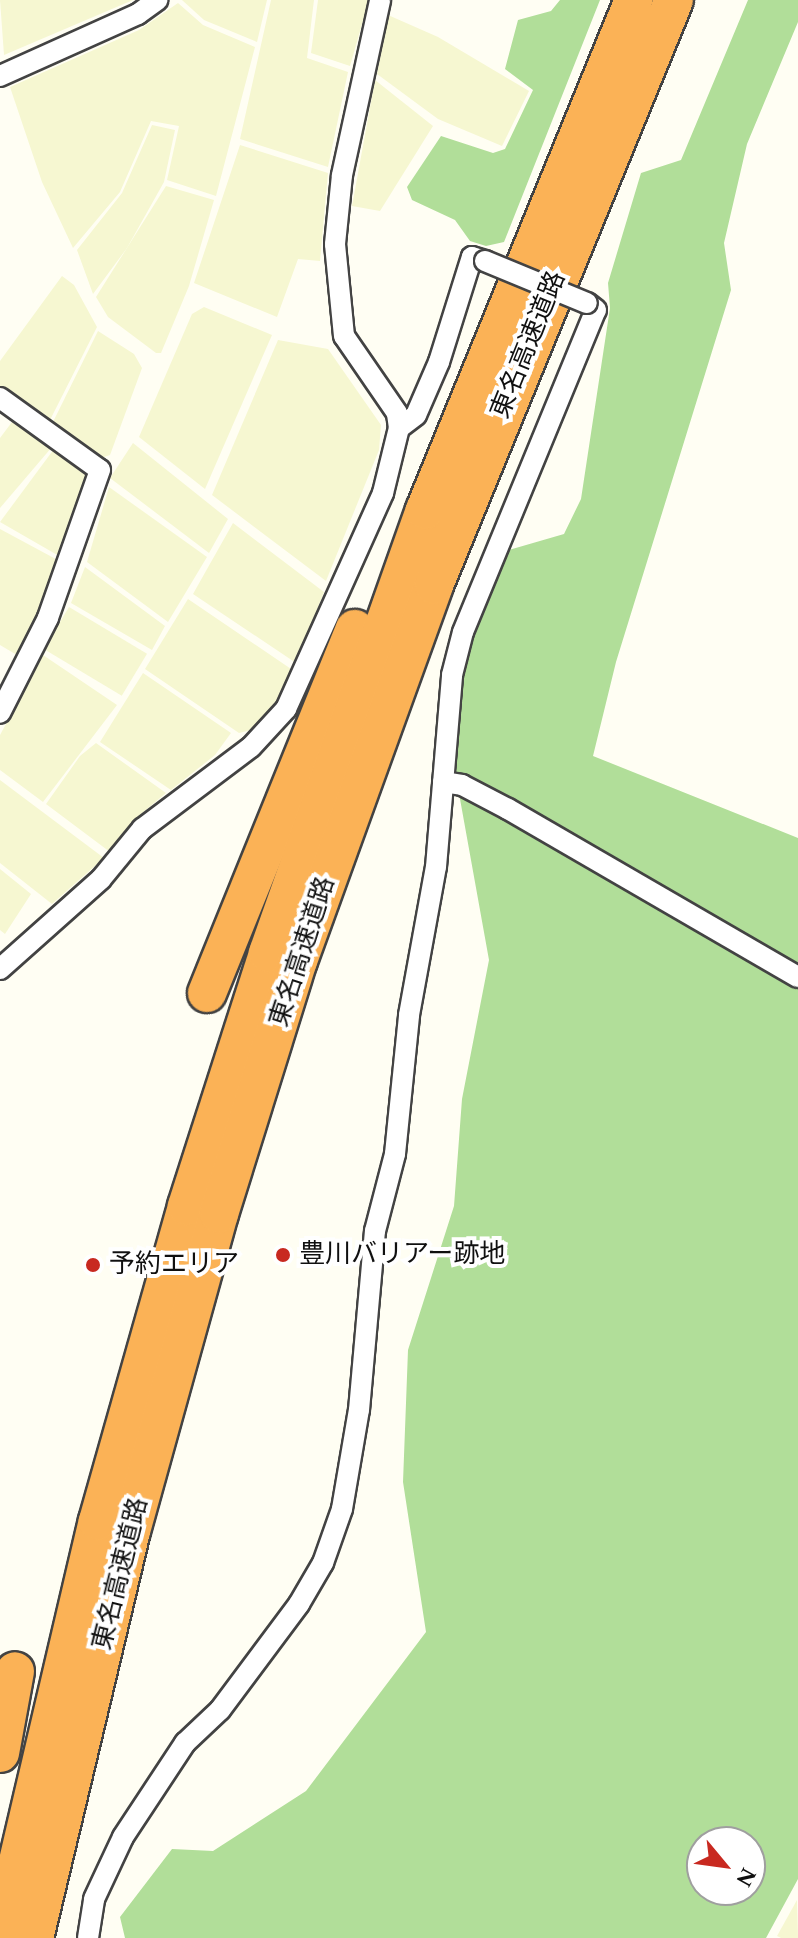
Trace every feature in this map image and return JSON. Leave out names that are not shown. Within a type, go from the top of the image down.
[{"type":"highway","name":"東名高速道路","points":[[0,1938],[98,1521],[187,1206],[338,749],[453,440],[634,0]]},
{"type":"highway","name":"東名高速道路","points":[[34,1938],[131,1531],[219,1214],[298,961],[434,585],[674,0]]},
{"type":"highway","points":[[207,993],[378,575],[453,440]]},
{"type":"highway","points":[[0,1753],[15,1671]]},
{"type":"street","points":[[0,76],[138,14],[157,0]]},
{"type":"street","points":[[0,969],[101,879],[142,829],[251,747],[286,709],[383,493],[399,428],[390,399],[344,336],[335,244],[342,175],[380,0]]},
{"type":"street","points":[[80,1925],[123,1837],[153,1787],[185,1743],[220,1710],[299,1604],[323,1563],[342,1509],[359,1410],[375,1231],[395,1154],[409,1015],[436,867],[452,675],[463,632],[596,310],[587,303],[472,257],[439,362],[416,415],[399,428]]},
{"type":"street","points":[[0,398],[100,470],[48,618],[0,713]]},
{"type":"street","points":[[443,782],[462,785],[508,809],[798,977]]},
{"type":"green space","points":[[0,0],[133,0],[4,55]]},
{"type":"green space","points":[[182,0],[267,0],[257,42],[204,20]]},
{"type":"green space","points":[[271,0],[314,0],[307,58],[348,72],[328,167],[240,139]]},
{"type":"green space","points":[[318,0],[369,0],[350,66],[311,53]]},
{"type":"green space","points":[[560,0],[600,0],[504,242],[486,246],[470,241],[455,220],[412,200],[407,187],[441,136],[493,153],[505,149],[533,90],[505,69],[518,20],[551,11]]},
{"type":"green space","points":[[748,0],[798,0],[798,22],[747,144],[724,243],[731,290],[616,662],[593,756],[798,838],[798,1879],[766,1938],[125,1938],[120,1917],[172,1849],[213,1851],[306,1791],[426,1632],[403,1482],[408,1350],[454,1206],[462,1099],[489,960],[451,749],[461,662],[499,553],[564,534],[581,499],[610,308],[608,283],[641,173],[681,160]]},
{"type":"green space","points":[[178,3],[203,25],[255,47],[216,196],[167,180],[179,126],[151,121],[120,192],[73,248],[42,182],[10,87],[139,30]]},
{"type":"green space","points":[[388,15],[438,37],[529,91],[502,146],[438,119],[377,74]]},
{"type":"green space","points":[[375,80],[433,126],[380,211],[352,206]]},
{"type":"green space","points":[[152,125],[175,130],[164,182],[127,248],[93,294],[77,250],[122,193]]},
{"type":"green space","points":[[240,145],[328,173],[320,261],[298,259],[277,317],[194,283]]},
{"type":"green space","points":[[166,186],[214,200],[189,286],[161,353],[156,353],[108,317],[96,297]]},
{"type":"green space","points":[[62,276],[74,285],[97,327],[47,426],[0,389],[0,361]]},
{"type":"green space","points":[[204,307],[272,335],[205,489],[139,437],[192,314]]},
{"type":"green space","points":[[98,331],[134,354],[142,368],[110,455],[98,459],[50,428]]},
{"type":"green space","points":[[278,340],[328,349],[381,425],[379,450],[326,581],[212,495]]},
{"type":"green space","points":[[15,418],[52,447],[0,508],[0,438]]},
{"type":"green space","points":[[133,443],[228,519],[209,553],[110,478]]},
{"type":"green space","points":[[54,449],[91,474],[66,560],[0,522]]},
{"type":"green space","points":[[109,487],[207,557],[168,622],[87,562]]},
{"type":"green space","points":[[233,523],[324,592],[296,663],[193,594]]},
{"type":"green space","points":[[0,529],[65,564],[22,658],[0,645]]},
{"type":"green space","points":[[85,567],[165,626],[152,650],[71,603]]},
{"type":"green space","points":[[188,599],[294,671],[276,704],[251,730],[239,733],[145,669]]},
{"type":"green space","points":[[69,607],[147,654],[122,696],[44,649]]},
{"type":"green space","points":[[43,655],[117,705],[43,802],[0,770],[0,735]]},
{"type":"green space","points":[[143,673],[231,733],[215,755],[171,790],[100,742]]},
{"type":"green space","points":[[96,743],[166,793],[134,820],[110,852],[46,804],[80,756]]},
{"type":"green space","points":[[0,780],[104,858],[52,904],[0,863]]},
{"type":"green space","points":[[0,869],[31,894],[5,934],[0,930]]},
{"type":"green space","points":[[797,1900],[798,1938],[781,1938],[777,1936]]},
{"type":"place","name":"豊川バリアー跡地","points":[[283,1255]]},
{"type":"place","name":"予約エリア","points":[[93,1265]]}]
